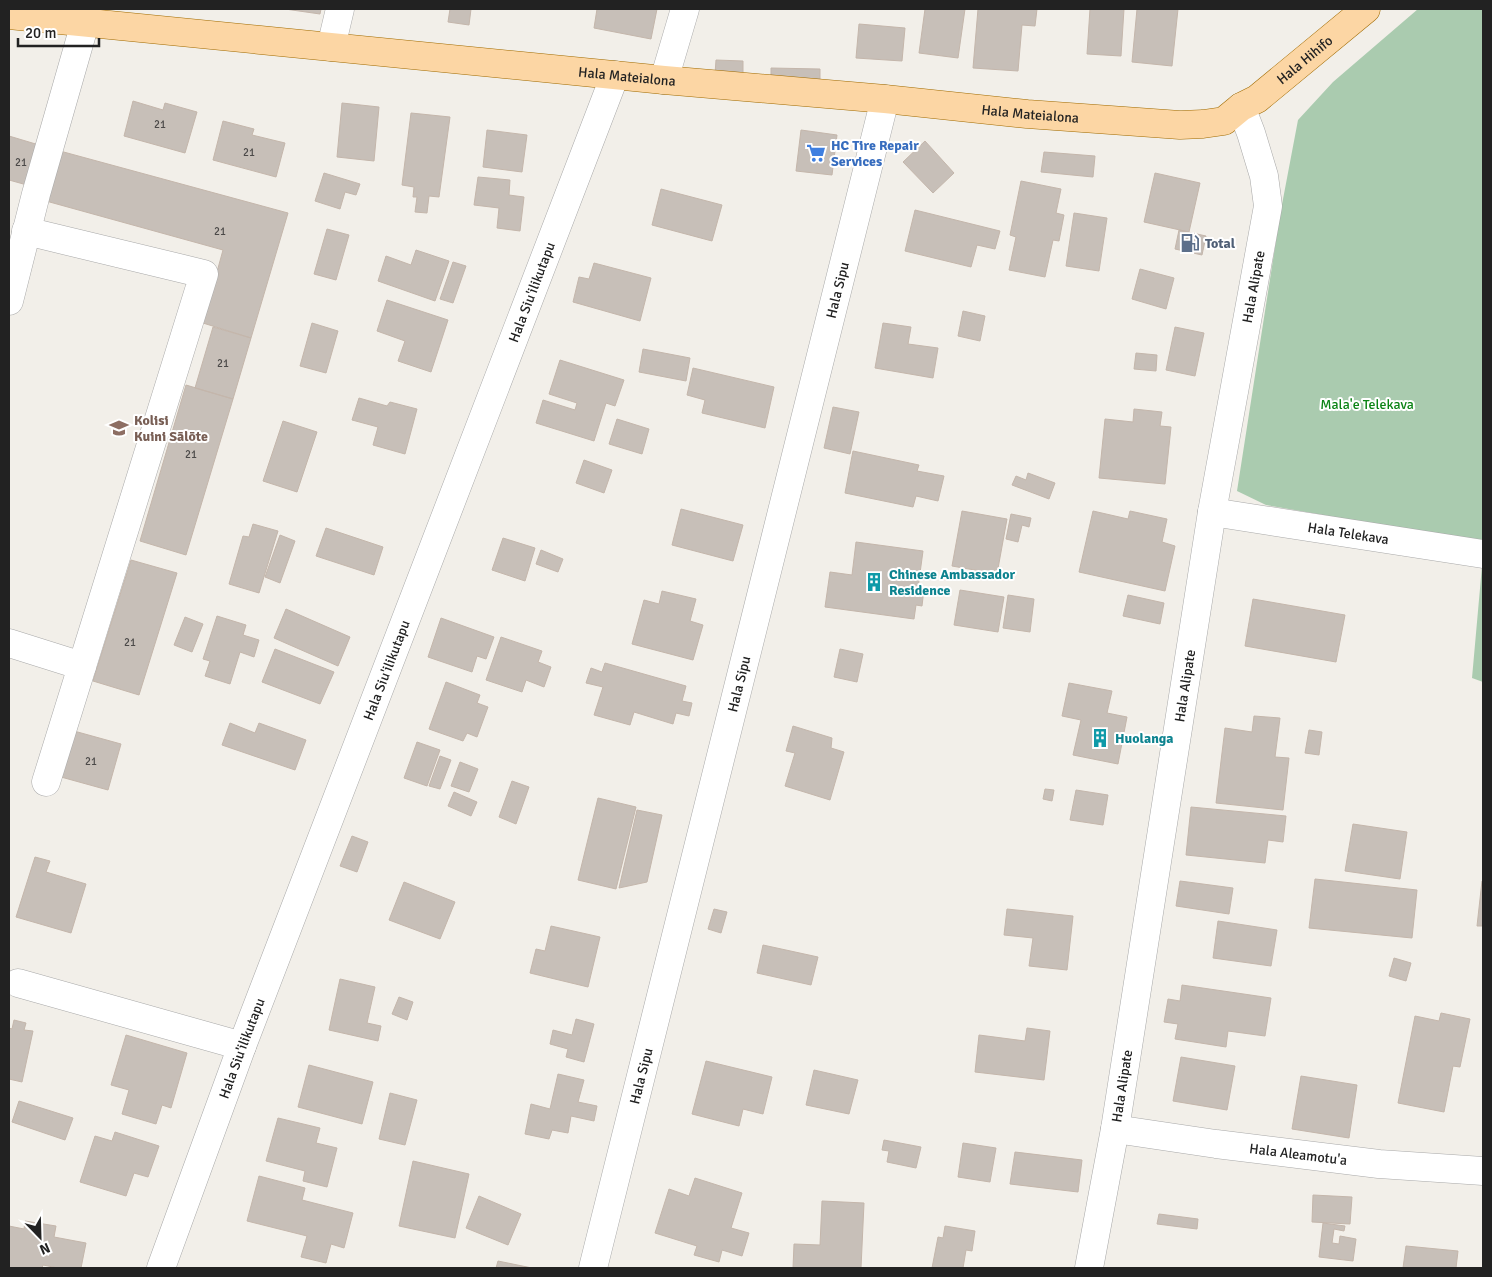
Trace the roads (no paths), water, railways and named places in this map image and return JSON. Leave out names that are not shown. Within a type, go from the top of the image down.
[{"type":"main road","name":"Hala Hihifo","points":[[1241,108],[1256,99],[1366,9]]},
{"type":"main road","name":"Hala Mateialona","points":[[9,15],[1027,114],[1180,125],[1224,121],[1241,108]]},
{"type":"street","points":[[331,47],[340,9]]},
{"type":"street","points":[[664,80],[685,9]]},
{"type":"street","points":[[9,301],[26,230],[86,23]]},
{"type":"street","name":"Hala Siu'ilikutapu","points":[[161,1268],[242,1046],[615,75]]},
{"type":"street","name":"Hala Sipu","points":[[593,1268],[884,99]]},
{"type":"street","name":"Hala Alipate","points":[[1089,1268],[1115,1129],[1212,512],[1268,206],[1264,176],[1241,108]]},
{"type":"street","points":[[26,230],[204,274],[46,782]]},
{"type":"street","name":"Hala Telekava","points":[[1212,512],[1483,554]]},
{"type":"street","points":[[9,642],[82,666]]},
{"type":"street","points":[[18,982],[242,1046]]},
{"type":"street","name":"Hala Aleamotu'a","points":[[1115,1129],[1216,1144],[1379,1164],[1483,1171]]},
{"type":"place","name":"HC Tire Repair Services","points":[[816,153]]},
{"type":"place","name":"Total","points":[[1190,243]]},
{"type":"place","name":"Kolisi Kuini Sālōte","points":[[119,428]]},
{"type":"place","name":"Chinese Ambassador Residence","points":[[874,582]]},
{"type":"place","name":"Huolanga","points":[[1100,738]]},
{"type":"park label","name":"Mala'e Telekava","points":[[1367,404]]}]
